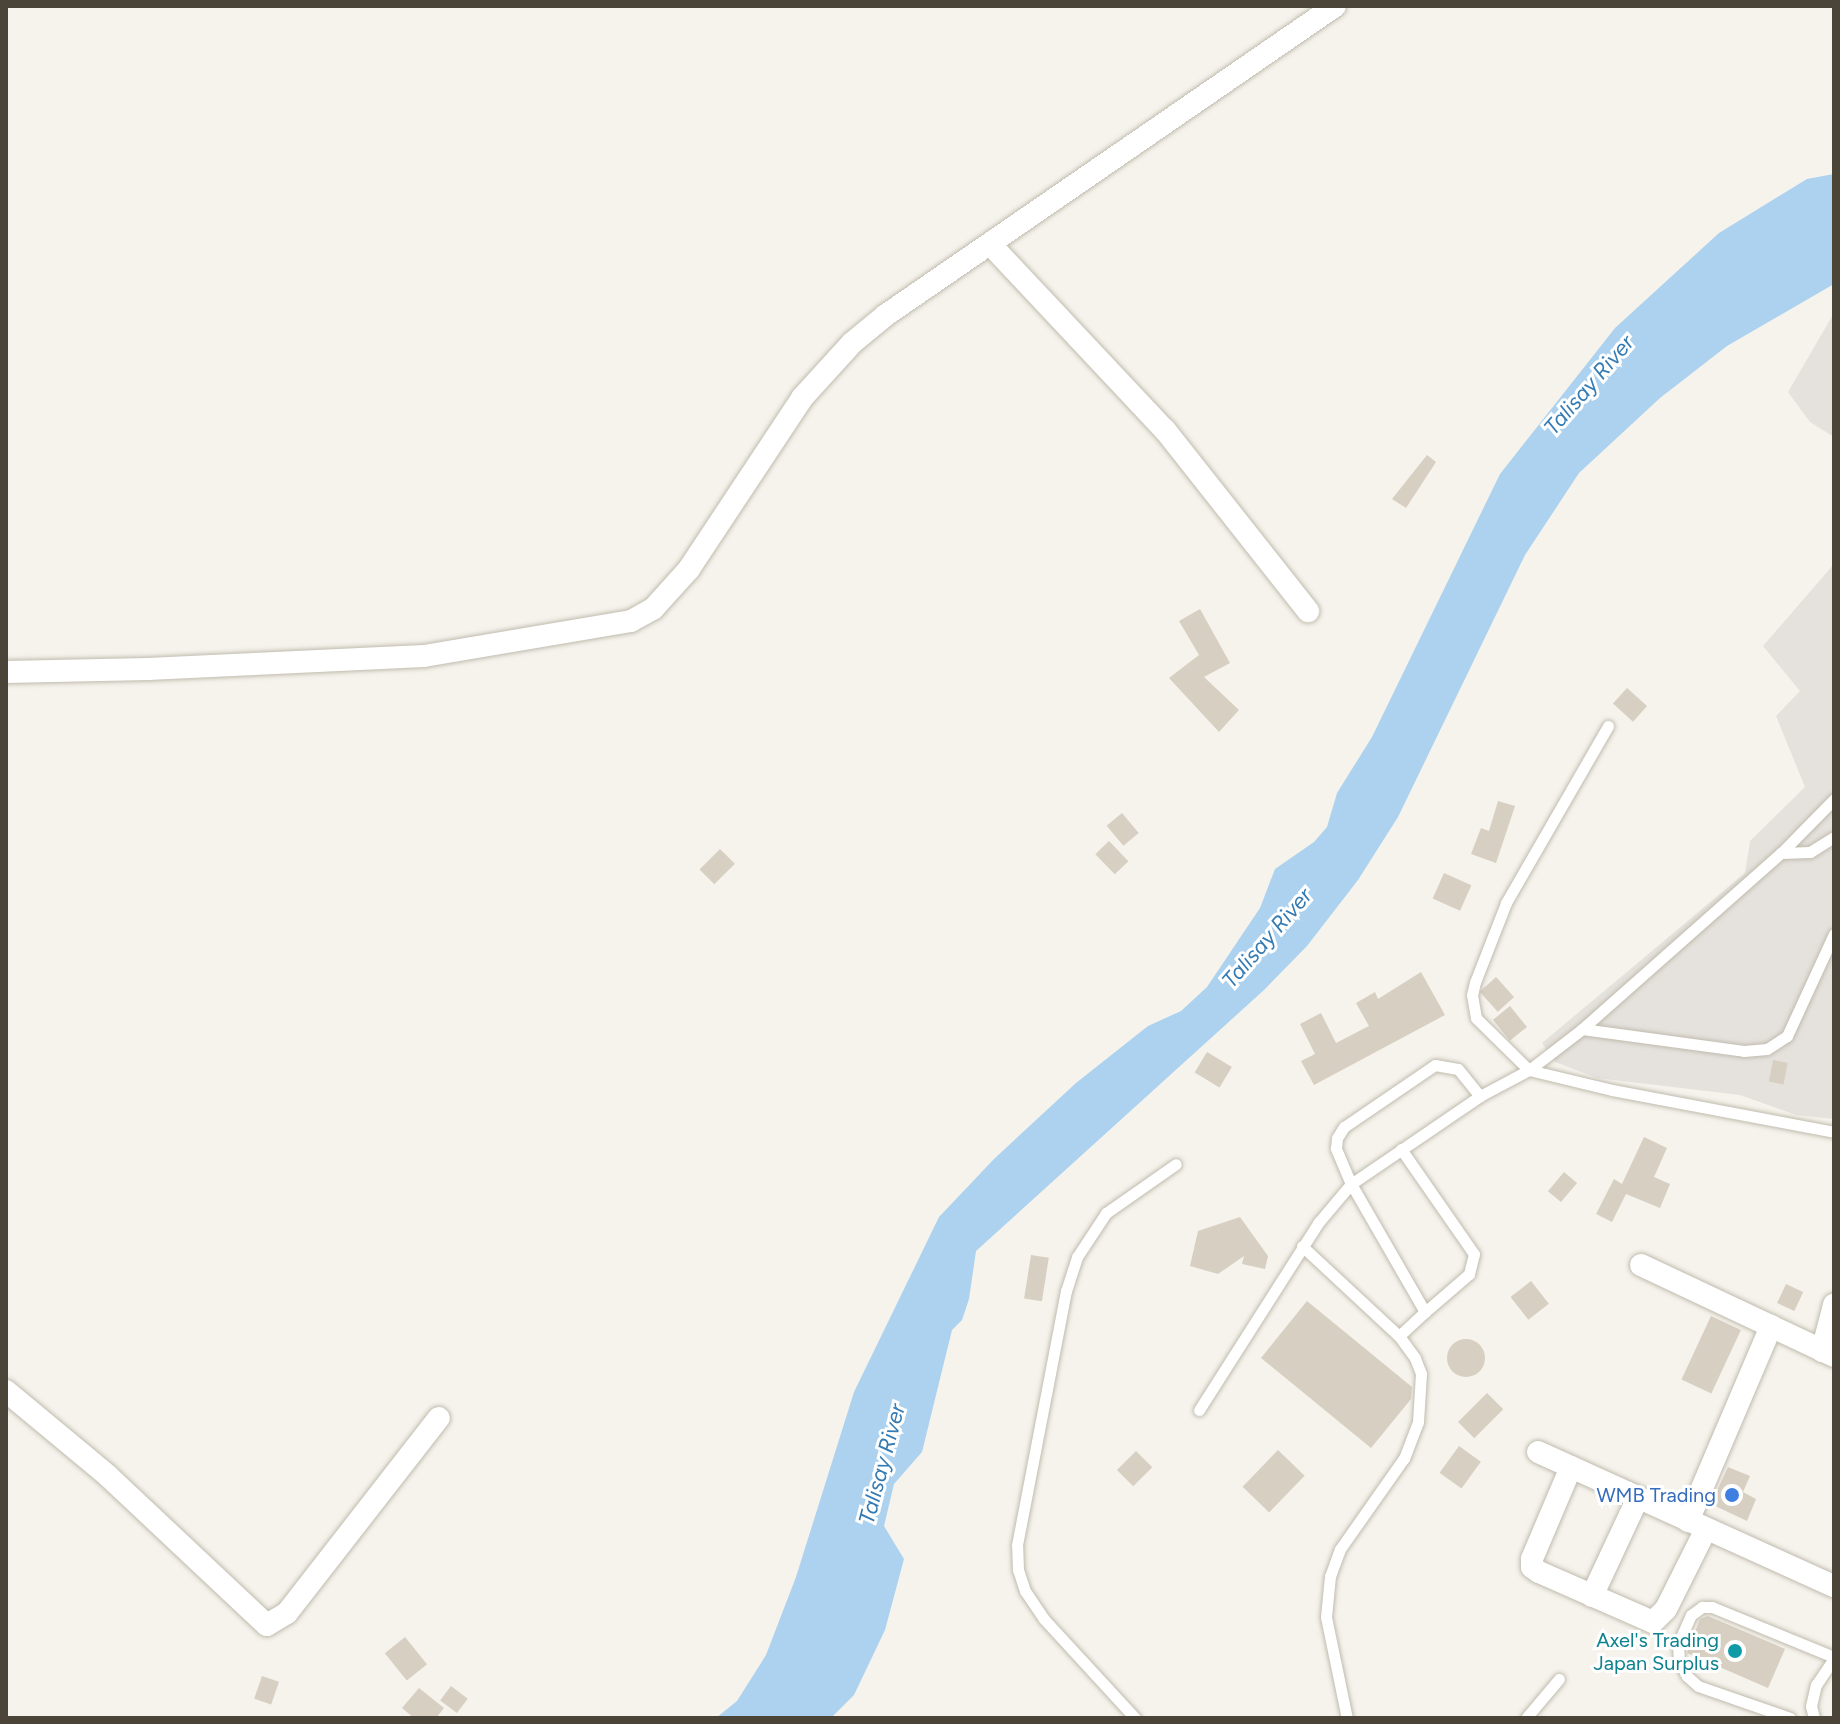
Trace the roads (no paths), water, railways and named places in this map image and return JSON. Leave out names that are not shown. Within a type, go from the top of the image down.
[{"type":"street","points":[[6,672],[148,669],[424,656],[631,621],[653,609],[689,569],[802,398],[826,368],[886,315],[1335,6]]},
{"type":"street","points":[[991,245],[1165,430],[1308,611]]},
{"type":"street","points":[[1641,1265],[1828,1354],[1834,1305]]},
{"type":"street","points":[[1571,1467],[1531,1562],[1539,1572],[1648,1621],[1658,1620],[1771,1326]]},
{"type":"street","points":[[6,1391],[107,1475],[267,1625],[287,1613],[439,1418]]},
{"type":"street","points":[[1538,1452],[1834,1586]]},
{"type":"street","points":[[1592,1596],[1638,1498]]},
{"type":"lane","points":[[1608,726],[1506,903],[1472,995],[1476,1018],[1529,1070],[1612,1090],[1834,1132]]},
{"type":"lane","points":[[1199,1410],[1302,1246],[1351,1184],[1480,1096],[1529,1070],[1582,1029],[1781,853],[1834,799]]},
{"type":"lane","points":[[1781,853],[1796,855],[1824,846],[1834,837]]},
{"type":"lane","points":[[1824,846],[1834,857]]},
{"type":"lane","points":[[1582,1029],[1744,1051],[1767,1049],[1787,1036],[1834,934]]},
{"type":"lane","points":[[1425,1312],[1351,1184],[1336,1148],[1344,1127],[1435,1065],[1458,1069],[1480,1096]]},
{"type":"lane","points":[[1399,1336],[1469,1274],[1474,1254],[1401,1149]]},
{"type":"lane","points":[[1135,1718],[1044,1619],[1025,1591],[1018,1570],[1017,1545],[1066,1291],[1077,1257],[1106,1213],[1176,1164]]},
{"type":"lane","points":[[1302,1246],[1399,1336],[1415,1358],[1421,1374],[1418,1422],[1404,1458],[1340,1549],[1330,1576],[1328,1629],[1347,1718]]},
{"type":"lane","points":[[1790,1718],[1698,1686],[1687,1676],[1679,1660],[1678,1644],[1691,1615],[1702,1607],[1712,1607],[1834,1658],[1816,1685],[1811,1706],[1814,1718]]},
{"type":"lane","points":[[1526,1718],[1559,1679]]},
{"type":"water","name":"Talisay River","points":[[1834,174],[1834,284],[1727,346],[1660,398],[1579,473],[1525,555],[1398,817],[1358,880],[1307,946],[1264,990],[976,1251],[969,1299],[962,1320],[952,1330],[922,1452],[894,1484],[884,1526],[904,1559],[885,1630],[854,1695],[831,1718],[716,1718],[737,1701],[766,1655],[796,1577],[854,1392],[939,1217],[994,1159],[1076,1083],[1148,1026],[1181,1011],[1207,987],[1260,908],[1275,869],[1314,842],[1327,827],[1337,793],[1372,737],[1500,474],[1615,328],[1719,233],[1807,179]]},
{"type":"place","name":"WMB Trading","points":[[1732,1495]]},
{"type":"place","name":"Axel's Trading Japan Surplus","points":[[1735,1651]]}]
